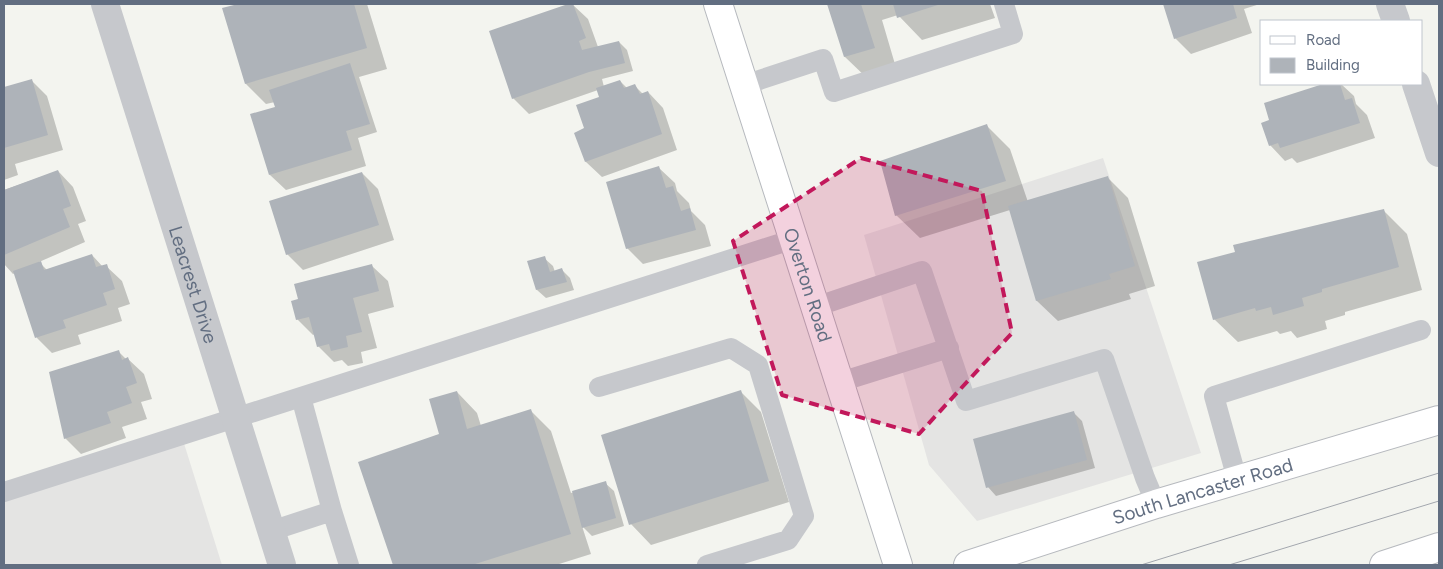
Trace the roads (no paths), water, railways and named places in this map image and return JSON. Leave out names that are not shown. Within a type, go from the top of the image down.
[{"type":"street","name":"Leacrest Drive","points":[[105,4],[282,565]]},
{"type":"street","name":"Overton Road","points":[[718,4],[898,565]]},
{"type":"street","points":[[1390,4],[1396,20]]},
{"type":"street","points":[[1416,85],[1439,153]]},
{"type":"street","name":"South Lancaster Road","points":[[968,565],[1237,479],[1439,420]]},
{"type":"street","points":[[1384,565],[1439,547]]},
{"type":"lane","points":[[744,85],[822,59],[834,92],[1013,34],[1004,4]]},
{"type":"lane","points":[[4,492],[794,239]]},
{"type":"lane","points":[[816,307],[922,271],[966,401],[1104,359],[1145,478],[1156,504]]},
{"type":"lane","points":[[1237,479],[1214,396],[1421,330]]},
{"type":"lane","points":[[599,387],[731,348],[758,365],[804,516],[788,540],[719,564]]},
{"type":"lane","points":[[840,382],[949,348]]},
{"type":"lane","points":[[301,397],[348,565]]},
{"type":"lane","points":[[271,531],[332,511]]},
{"type":"tram line","points":[[1141,565],[1439,473]]},
{"type":"tram line","points":[[1229,565],[1439,501]]}]
